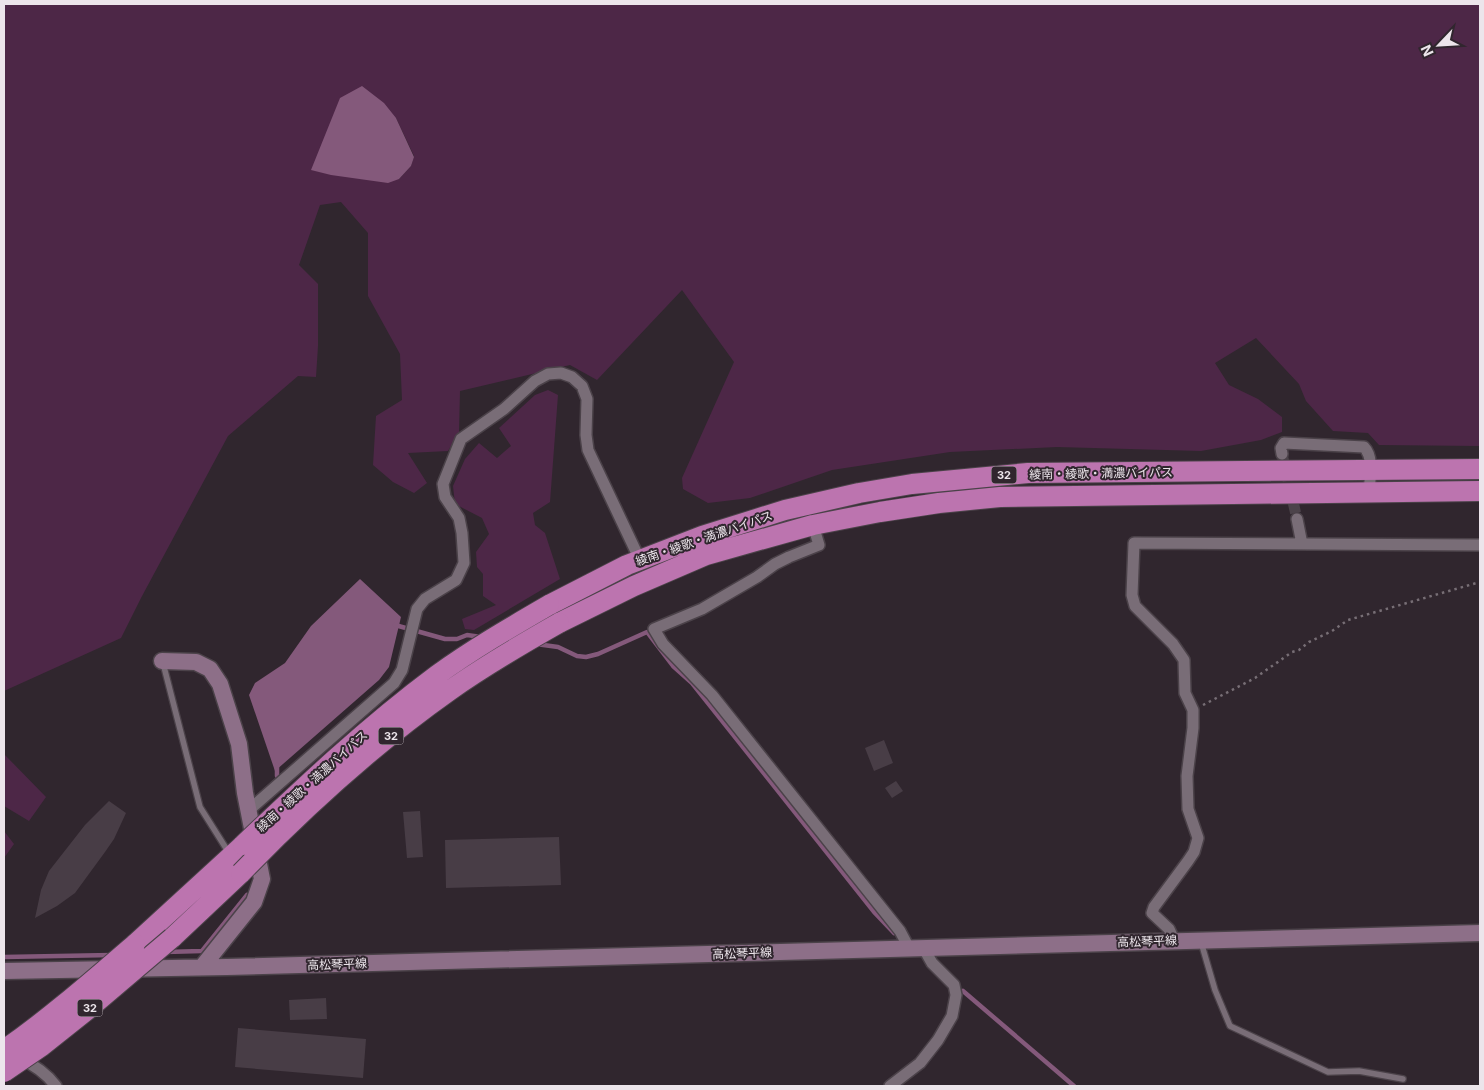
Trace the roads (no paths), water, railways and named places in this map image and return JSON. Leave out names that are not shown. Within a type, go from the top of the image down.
[{"type":"highway","name":"綾南・綾歌・満濃バイパス","points":[[4,1072],[42,1046],[86,1011],[172,938],[238,858],[336,756],[385,715],[478,646],[549,605],[627,565],[702,536],[785,510],[859,493],[912,484],[1028,473],[1480,469]]},
{"type":"highway","name":"綾南・綾歌・満濃バイパス","points":[[4,1050],[71,1000],[238,858],[275,838],[347,772],[448,691],[489,663],[559,623],[634,586],[706,555],[813,525],[931,504],[1000,497],[1480,491]]},
{"type":"main road","points":[[162,661],[196,662],[210,669],[220,684],[238,744],[262,879],[254,902],[202,967]]},
{"type":"main road","name":"高松琴平線","points":[[4,971],[1480,933]]},
{"type":"street","points":[[249,810],[394,683],[402,670],[417,609],[425,599],[456,580],[464,563],[459,518],[445,497],[443,484],[461,439],[504,409],[535,381],[548,374],[561,373],[572,377],[582,386],[587,399],[586,435],[588,450],[640,560]]},
{"type":"street","points":[[1282,454],[1281,448],[1284,443],[1364,448],[1368,451],[1370,458],[1370,492]]},
{"type":"street","points":[[1297,519],[1302,544]]},
{"type":"street","points":[[813,525],[819,545],[776,564],[702,609],[654,629],[664,644],[712,695],[900,931],[954,985],[956,995],[952,1016],[938,1040],[920,1063],[890,1086]]},
{"type":"street","points":[[1174,940],[1169,929],[1152,912],[1194,852],[1198,838],[1188,809],[1187,776],[1193,728],[1193,710],[1185,693],[1184,660],[1173,644],[1135,606],[1132,595],[1134,543],[1480,545]]},
{"type":"street","points":[[4,1050],[31,1063],[48,1075],[56,1086]]},
{"type":"lane","points":[[162,661],[200,807],[224,847],[238,858]]},
{"type":"lane","points":[[1200,940],[1215,990],[1230,1026],[1328,1072],[1359,1071],[1403,1078]]},
{"type":"waterway","points":[[395,625],[445,639],[457,639],[467,635],[481,637]]},
{"type":"waterway","points":[[536,644],[558,647],[577,656],[586,657],[598,654],[647,632],[673,666],[692,683],[875,913],[894,933]]},
{"type":"waterway","points":[[277,765],[277,776]]},
{"type":"waterway","points":[[165,952],[202,951],[247,895]]},
{"type":"waterway","points":[[4,957],[112,955]]},
{"type":"waterway","points":[[963,991],[1074,1086]]},
{"type":"tunnel","points":[[1282,454],[1297,519]]}]
